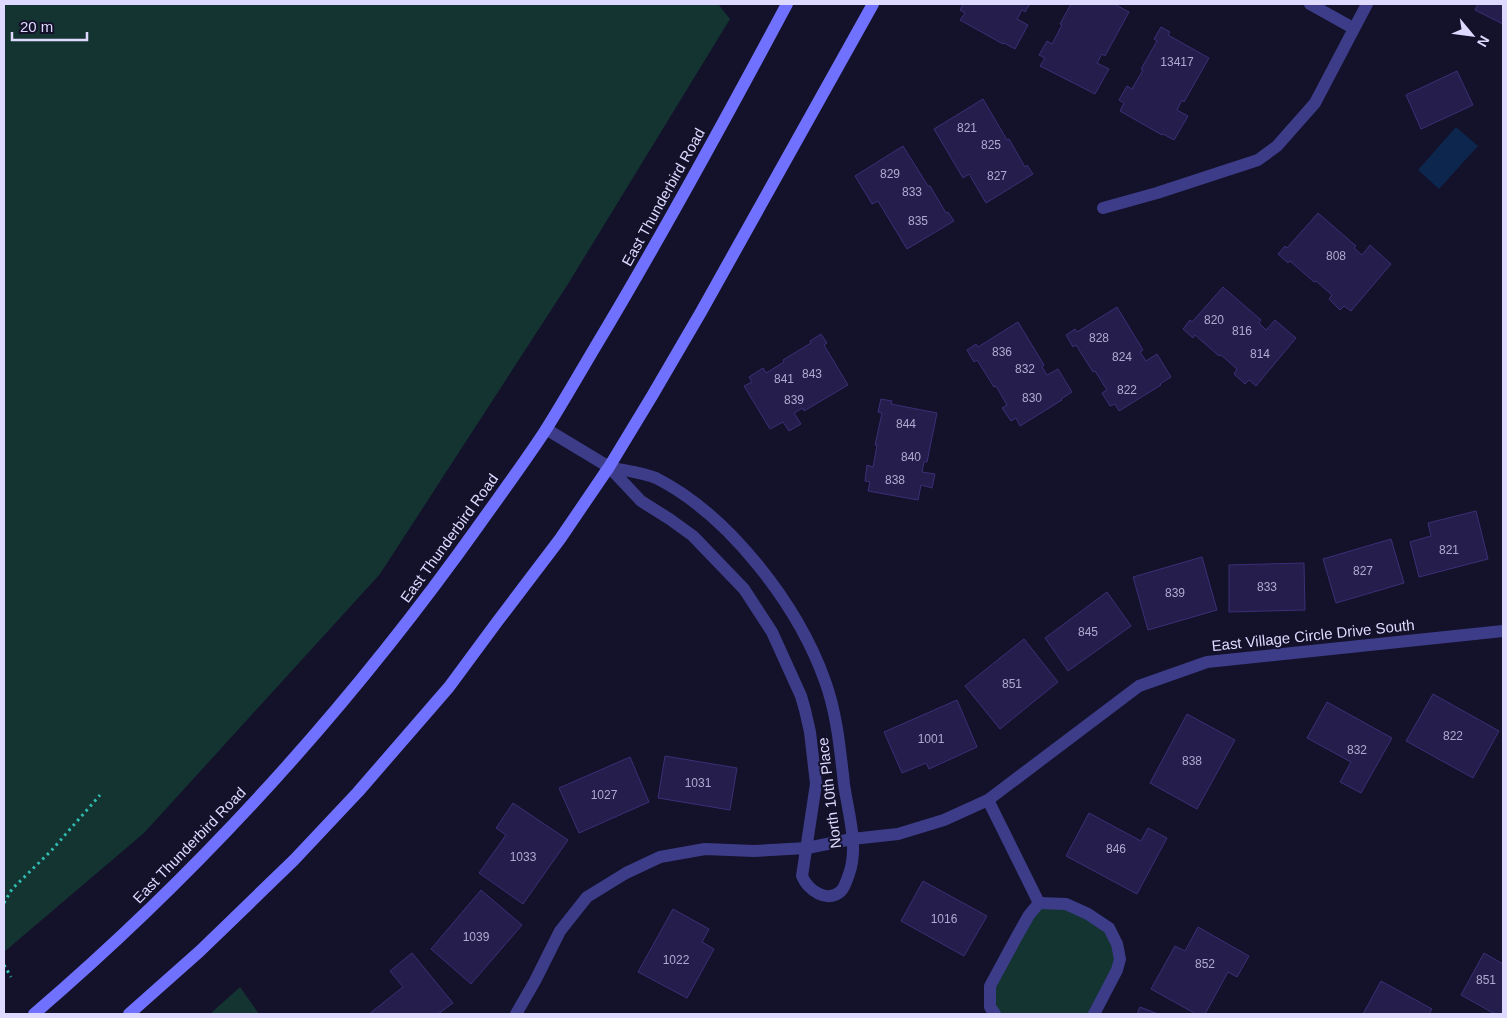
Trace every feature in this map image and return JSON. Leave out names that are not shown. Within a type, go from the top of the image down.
[{"type":"main road","name":"East Thunderbird Road","points":[[34,1014],[145,914],[238,820],[289,765],[430,594],[546,429],[618,310],[675,210],[787,4]]},
{"type":"main road","points":[[129,1014],[200,950],[294,860],[378,769],[450,687],[502,614],[560,539],[609,467],[701,312],[873,4]]},
{"type":"street","points":[[1310,4],[1353,28]]},
{"type":"street","points":[[1103,208],[1258,160],[1277,146],[1315,103],[1367,4]]},
{"type":"street","name":"North 10th Place","points":[[546,429],[609,467],[640,501],[693,536],[744,589],[772,632],[805,710],[811,740],[816,784],[802,876],[805,884],[815,892],[823,896],[833,896],[842,890],[852,864],[852,839],[838,729],[825,680],[800,627],[762,570],[739,543],[710,516],[686,497],[655,477],[609,467]]},
{"type":"street","name":"East Village Circle Drive South","points":[[516,1014],[536,981],[560,931],[588,897],[626,873],[660,857],[705,849],[754,851],[807,848],[852,839],[898,834],[944,820],[988,800],[1139,686],[1207,662],[1503,631]]},
{"type":"street","points":[[988,800],[1039,903]]},
{"type":"street","points":[[995,1014],[990,1007],[990,986],[1020,930],[1039,903]]},
{"type":"street","points":[[1039,903],[1066,904],[1088,914],[1109,928],[1117,944],[1120,959],[1117,970],[1094,1014]]},
{"type":"path","points":[[4,903],[12,890],[51,851],[100,795]]},
{"type":"path","points":[[4,965],[11,976]]},
{"type":"green space","points":[[4,4],[718,4],[730,19],[568,284],[380,574],[144,833],[4,952]]},
{"type":"green space","points":[[1039,903],[1066,904],[1109,928],[1120,959],[1094,1014],[995,1014],[990,986]]},
{"type":"green space","points":[[240,987],[259,1014],[210,1014]]},
{"type":"water","points":[[1456,127],[1478,146],[1439,189],[1418,170]]},
{"type":"building","points":[[963,4],[1030,4],[1025,12],[1022,10],[1017,19],[1028,25],[1015,49],[960,20],[965,13],[960,10]]},
{"type":"building","points":[[1071,4],[1114,4],[1129,12],[1105,56],[1102,54],[1097,63],[1109,69],[1095,94],[1040,66],[1045,58],[1039,55],[1047,41],[1052,44]]},
{"type":"building","points":[[1478,4],[1503,4],[1503,24],[1475,10]]},
{"type":"building","points":[[1161,27],[1170,32],[1168,35],[1209,58],[1184,102],[1182,100],[1177,110],[1188,116],[1174,140],[1120,111],[1124,103],[1119,100],[1127,86],[1132,89],[1143,70],[1141,69],[1157,41],[1154,39]]},
{"type":"building","points":[[1457,71],[1473,105],[1421,129],[1406,95]]},
{"type":"building","points":[[983,99],[1025,167],[1027,165],[1033,174],[986,203],[969,174],[963,178],[934,129]]},
{"type":"building","points":[[903,146],[946,213],[948,212],[954,221],[907,249],[878,201],[872,204],[855,176]]},
{"type":"building","points":[[1318,213],[1356,246],[1354,248],[1362,255],[1370,245],[1391,264],[1351,311],[1344,306],[1340,310],[1329,299],[1332,295],[1290,261],[1288,263],[1278,254],[1285,246],[1287,248]]},
{"type":"building","points":[[1223,287],[1261,320],[1259,323],[1266,330],[1275,320],[1296,338],[1256,386],[1249,380],[1245,384],[1234,374],[1237,369],[1195,335],[1193,338],[1183,329],[1190,320],[1192,322]]},
{"type":"building","points":[[1117,307],[1143,350],[1140,352],[1146,361],[1157,354],[1171,377],[1119,411],[1115,404],[1110,406],[1102,393],[1107,390],[1076,345],[1073,347],[1066,335],[1075,329],[1077,332]]},
{"type":"building","points":[[1018,322],[1044,365],[1042,367],[1047,375],[1058,369],[1072,392],[1020,426],[1016,418],[1011,421],[1002,408],[1007,405],[996,386],[994,387],[977,360],[974,362],[967,350],[976,344],[978,347]]},
{"type":"building","points":[[821,334],[827,343],[824,345],[848,385],[804,411],[803,408],[794,413],[801,424],[789,431],[783,422],[770,429],[744,386],[752,382],[749,377],[763,368],[766,373],[811,343],[810,341]]},
{"type":"building","points":[[881,399],[892,401],[891,404],[937,413],[927,462],[924,462],[922,472],[935,474],[932,488],[921,485],[918,500],[868,491],[870,482],[865,481],[867,465],[873,467],[877,445],[875,445],[882,413],[878,412]]},
{"type":"building","points":[[1476,511],[1488,559],[1419,577],[1410,542],[1431,536],[1428,523]]},
{"type":"building","points":[[1391,539],[1404,583],[1336,603],[1323,559]]},
{"type":"building","points":[[1202,557],[1217,610],[1148,630],[1133,577]]},
{"type":"building","points":[[1304,563],[1305,610],[1229,612],[1229,565]]},
{"type":"building","points":[[1107,592],[1131,626],[1068,671],[1045,638]]},
{"type":"building","points":[[1024,639],[1058,682],[1000,729],[965,686]]},
{"type":"building","points":[[1433,694],[1499,731],[1473,778],[1406,741]]},
{"type":"building","points":[[957,700],[977,747],[929,769],[926,763],[902,773],[884,732]]},
{"type":"building","points":[[1327,702],[1392,738],[1361,793],[1340,782],[1351,762],[1307,738]]},
{"type":"building","points":[[1187,714],[1235,740],[1197,809],[1150,783]]},
{"type":"building","points":[[665,756],[737,768],[730,810],[658,798]]},
{"type":"building","points":[[630,757],[649,802],[579,833],[559,788]]},
{"type":"building","points":[[513,803],[568,840],[523,904],[479,873],[506,835],[496,828]]},
{"type":"building","points":[[1089,813],[1141,841],[1148,828],[1167,838],[1137,894],[1066,856]]},
{"type":"building","points":[[923,881],[987,916],[964,956],[901,921]]},
{"type":"building","points":[[481,890],[522,925],[471,984],[431,949]]},
{"type":"building","points":[[673,909],[709,929],[702,942],[714,949],[687,998],[638,972]]},
{"type":"building","points":[[1198,927],[1249,956],[1237,977],[1228,972],[1205,1014],[1196,1014],[1151,989],[1175,946],[1185,951]]},
{"type":"building","points":[[412,953],[453,1003],[438,1014],[369,1014],[403,987],[390,971]]},
{"type":"building","points":[[1484,953],[1503,964],[1503,1014],[1495,1014],[1461,995]]},
{"type":"building","points":[[1381,981],[1432,1009],[1429,1014],[1363,1014]]},
{"type":"building","points":[[1140,1007],[1158,1014],[1137,1014]]}]
